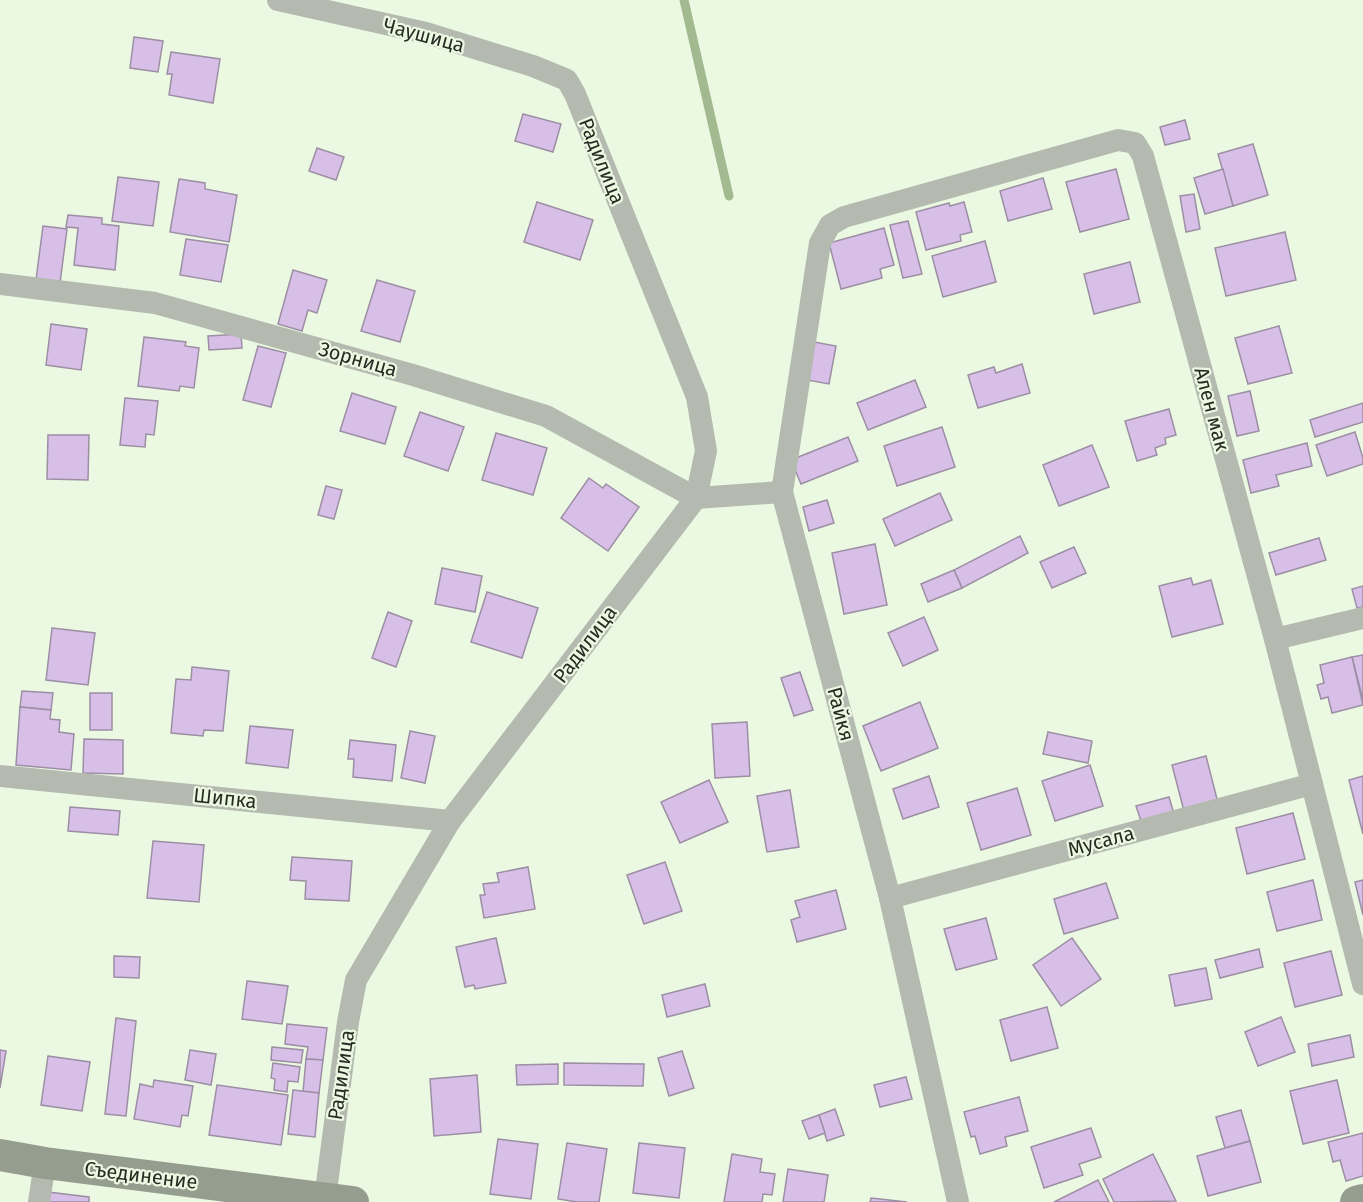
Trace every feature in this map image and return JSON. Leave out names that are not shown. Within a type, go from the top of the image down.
[{"type":"street","name":"Чаушица","points":[[278,0],[426,33],[533,66],[567,80]]},
{"type":"street","name":"Радилица","points":[[339,1200],[348,1022],[356,980],[450,821],[696,498],[706,451],[697,397],[579,104],[567,80]]},
{"type":"street","name":"Ален мак","points":[[830,225],[844,217],[1118,140],[1135,143],[1143,156],[1275,639],[1362,978]]},
{"type":"street","name":"Райкя","points":[[830,225],[820,243],[782,492],[890,898],[958,1202]]},
{"type":"street","name":"Зорница","points":[[0,284],[155,303],[413,375],[524,409],[546,416],[696,498]]},
{"type":"street","points":[[696,498],[782,492]]},
{"type":"street","points":[[1275,639],[1363,618]]},
{"type":"street","name":"Шипка","points":[[0,776],[450,821]]},
{"type":"street","name":"Мусала","points":[[890,898],[1312,784]]},
{"type":"street","name":"Съединение","points":[[0,1155],[45,1163],[339,1200]]},
{"type":"street","points":[[39,1202],[45,1163]]},
{"type":"street","points":[[1356,1202],[1363,1200]]},
{"type":"building","points":[[134,37],[163,41],[158,72],[130,68]]},
{"type":"building","points":[[171,52],[220,59],[213,103],[169,95],[172,74],[167,74]]},
{"type":"building","points":[[523,114],[561,124],[553,152],[515,141]]},
{"type":"building","points":[[1185,120],[1190,139],[1165,145],[1160,127]]},
{"type":"building","points":[[1253,144],[1268,195],[1233,206],[1218,154]]},
{"type":"building","points":[[317,148],[344,157],[336,180],[309,171]]},
{"type":"building","points":[[1116,169],[1129,219],[1080,232],[1066,182]]},
{"type":"building","points":[[1223,169],[1233,206],[1205,214],[1194,178]]},
{"type":"building","points":[[118,177],[159,182],[153,226],[112,221]]},
{"type":"building","points":[[1043,178],[1052,209],[1008,221],[1000,191]]},
{"type":"building","points":[[179,179],[205,183],[205,189],[237,195],[229,242],[170,232]]},
{"type":"building","points":[[1194,194],[1200,229],[1186,232],[1180,196]]},
{"type":"building","points":[[537,202],[593,220],[580,260],[524,242]]},
{"type":"building","points":[[964,202],[972,232],[960,235],[961,241],[926,250],[916,212],[949,203],[950,206]]},
{"type":"building","points":[[68,215],[102,218],[102,224],[119,226],[115,270],[74,265],[78,228],[66,227]]},
{"type":"building","points":[[908,221],[922,274],[903,278],[890,225]]},
{"type":"building","points":[[43,226],[67,229],[60,283],[36,280]]},
{"type":"building","points":[[884,228],[894,265],[880,269],[882,278],[841,289],[829,243]]},
{"type":"building","points":[[1285,232],[1296,280],[1226,296],[1215,248]]},
{"type":"building","points":[[186,239],[228,245],[221,282],[180,275]]},
{"type":"building","points":[[985,241],[996,282],[943,297],[932,256]]},
{"type":"building","points":[[1130,262],[1140,302],[1094,314],[1084,274]]},
{"type":"building","points":[[293,270],[327,280],[317,313],[308,310],[302,331],[278,324]]},
{"type":"building","points":[[377,280],[415,291],[400,342],[361,331]]},
{"type":"building","points":[[51,324],[87,329],[81,370],[46,365]]},
{"type":"building","points":[[1279,326],[1292,373],[1248,384],[1235,338]]},
{"type":"building","points":[[241,334],[242,348],[209,350],[208,336]]},
{"type":"building","points":[[144,337],[186,342],[185,346],[199,348],[194,388],[180,386],[179,391],[138,386]]},
{"type":"building","points":[[814,342],[836,346],[829,384],[807,380]]},
{"type":"building","points":[[258,346],[286,353],[271,407],[243,400]]},
{"type":"building","points":[[1022,364],[1030,393],[978,408],[968,375],[994,367],[996,373]]},
{"type":"building","points":[[915,380],[926,407],[868,430],[857,403]]},
{"type":"building","points":[[1250,391],[1259,431],[1237,436],[1228,396]]},
{"type":"building","points":[[352,393],[396,407],[385,444],[340,431]]},
{"type":"building","points":[[125,398],[158,401],[154,435],[146,434],[145,447],[120,445]]},
{"type":"building","points":[[1363,403],[1363,422],[1315,437],[1310,420]]},
{"type":"building","points":[[1169,409],[1176,435],[1165,438],[1166,444],[1155,448],[1157,455],[1137,461],[1125,421]]},
{"type":"building","points":[[420,412],[464,427],[448,471],[404,456]]},
{"type":"building","points":[[942,427],[955,467],[897,486],[884,446]]},
{"type":"building","points":[[1355,432],[1363,464],[1327,476],[1316,445]]},
{"type":"building","points":[[496,433],[547,448],[533,495],[482,480]]},
{"type":"building","points":[[48,435],[89,435],[88,480],[47,479]]},
{"type":"building","points":[[848,437],[858,461],[801,484],[791,460]]},
{"type":"building","points":[[1307,443],[1312,466],[1276,475],[1279,486],[1251,493],[1243,460]]},
{"type":"building","points":[[1092,445],[1109,487],[1059,506],[1043,465]]},
{"type":"building","points":[[589,478],[603,488],[606,484],[639,507],[608,551],[561,518]]},
{"type":"building","points":[[326,486],[342,490],[334,519],[318,515]]},
{"type":"building","points":[[940,493],[952,520],[895,546],[883,519]]},
{"type":"building","points":[[827,500],[834,523],[809,531],[803,507]]},
{"type":"building","points":[[1020,536],[1028,553],[962,588],[954,570]]},
{"type":"building","points":[[1319,538],[1326,560],[1276,575],[1269,553]]},
{"type":"building","points":[[875,544],[887,605],[844,614],[832,553]]},
{"type":"building","points":[[1074,547],[1086,573],[1052,588],[1040,562]]},
{"type":"building","points":[[442,568],[482,576],[475,612],[435,604]]},
{"type":"building","points":[[954,570],[962,588],[928,602],[921,584]]},
{"type":"building","points":[[1191,578],[1193,585],[1211,580],[1223,624],[1172,637],[1159,586]]},
{"type":"building","points":[[1363,586],[1363,607],[1357,608],[1352,589]]},
{"type":"building","points":[[487,592],[538,608],[522,658],[471,642]]},
{"type":"building","points":[[388,612],[412,621],[396,667],[372,658]]},
{"type":"building","points":[[924,617],[938,650],[903,666],[888,633]]},
{"type":"building","points":[[52,628],[95,633],[88,685],[46,680]]},
{"type":"building","points":[[1363,655],[1363,700],[1352,657]]},
{"type":"building","points":[[1352,657],[1363,705],[1332,713],[1328,697],[1321,699],[1317,685],[1324,683],[1320,665]]},
{"type":"building","points":[[192,667],[229,671],[223,731],[204,730],[203,736],[171,733],[176,679],[191,680]]},
{"type":"building","points":[[800,672],[813,710],[794,716],[781,678]]},
{"type":"building","points":[[22,691],[53,693],[51,710],[20,707]]},
{"type":"building","points":[[90,693],[112,693],[112,730],[90,730]]},
{"type":"building","points":[[920,702],[938,748],[881,771],[863,726]]},
{"type":"building","points":[[20,707],[51,710],[50,719],[60,720],[59,732],[74,734],[71,770],[16,765]]},
{"type":"building","points":[[747,722],[750,776],[715,778],[712,724]]},
{"type":"building","points":[[250,726],[293,730],[288,768],[246,763]]},
{"type":"building","points":[[410,731],[435,736],[425,783],[401,778]]},
{"type":"building","points":[[1048,732],[1092,741],[1088,763],[1043,754]]},
{"type":"building","points":[[84,739],[123,740],[123,774],[83,773]]},
{"type":"building","points":[[350,740],[396,745],[392,781],[353,777],[354,759],[348,759]]},
{"type":"building","points":[[1206,756],[1218,803],[1184,811],[1172,765]]},
{"type":"building","points":[[1090,765],[1103,806],[1055,821],[1042,781]]},
{"type":"building","points":[[929,776],[939,807],[903,819],[893,789]]},
{"type":"building","points":[[1363,776],[1363,834],[1349,780]]},
{"type":"building","points":[[709,780],[728,822],[680,843],[661,802]]},
{"type":"building","points":[[1017,788],[1031,835],[981,850],[967,803]]},
{"type":"building","points":[[790,790],[799,847],[767,852],[757,796]]},
{"type":"building","points":[[1169,797],[1174,814],[1142,824],[1136,806]]},
{"type":"building","points":[[70,807],[120,811],[118,835],[68,831]]},
{"type":"building","points":[[1293,813],[1305,859],[1247,874],[1236,828]]},
{"type":"building","points":[[153,841],[204,845],[199,902],[147,898]]},
{"type":"building","points":[[292,857],[352,861],[349,901],[305,899],[306,881],[290,880]]},
{"type":"building","points":[[665,862],[682,911],[644,924],[627,875]]},
{"type":"building","points":[[528,867],[535,909],[484,918],[480,895],[485,895],[483,884],[499,882],[497,873]]},
{"type":"building","points":[[1313,880],[1322,920],[1277,931],[1267,892]]},
{"type":"building","points":[[1363,880],[1363,915],[1355,882]]},
{"type":"building","points":[[1106,883],[1118,918],[1064,934],[1054,899]]},
{"type":"building","points":[[836,890],[846,929],[797,942],[791,920],[800,917],[795,901]]},
{"type":"building","points":[[986,918],[997,959],[956,970],[944,929]]},
{"type":"building","points":[[496,938],[506,983],[475,989],[474,985],[465,987],[456,947]]},
{"type":"building","points":[[1072,938],[1101,979],[1061,1006],[1033,965]]},
{"type":"building","points":[[1259,949],[1263,967],[1220,978],[1215,960]]},
{"type":"building","points":[[1331,951],[1342,995],[1295,1007],[1284,963]]},
{"type":"building","points":[[114,956],[140,957],[139,978],[114,977]]},
{"type":"building","points":[[1206,968],[1212,999],[1175,1006],[1169,975]]},
{"type":"building","points":[[247,981],[288,986],[282,1024],[242,1019]]},
{"type":"building","points":[[705,984],[710,1006],[667,1017],[662,995]]},
{"type":"building","points":[[1047,1007],[1058,1048],[1011,1061],[1000,1020]]},
{"type":"building","points":[[1281,1017],[1295,1052],[1258,1066],[1245,1032]]},
{"type":"building","points":[[116,1018],[136,1021],[126,1116],[105,1114]]},
{"type":"building","points":[[287,1024],[327,1028],[323,1060],[306,1059],[308,1047],[285,1044]]},
{"type":"building","points":[[1350,1035],[1354,1057],[1312,1066],[1308,1044]]},
{"type":"building","points":[[272,1047],[303,1050],[301,1063],[271,1060]]},
{"type":"building","points":[[0,1050],[6,1051],[0,1088]]},
{"type":"building","points":[[190,1050],[216,1054],[211,1085],[185,1080]]},
{"type":"building","points":[[682,1051],[694,1088],[669,1096],[658,1058]]},
{"type":"building","points":[[48,1056],[90,1062],[82,1111],[41,1105]]},
{"type":"building","points":[[306,1059],[323,1060],[319,1093],[303,1092]]},
{"type":"building","points":[[273,1063],[300,1067],[298,1082],[288,1081],[287,1092],[274,1090],[275,1079],[271,1078]]},
{"type":"building","points":[[564,1063],[644,1064],[643,1086],[564,1085]]},
{"type":"building","points":[[558,1064],[558,1084],[517,1085],[516,1065]]},
{"type":"building","points":[[477,1075],[481,1132],[434,1136],[430,1079]]},
{"type":"building","points":[[906,1077],[912,1099],[880,1107],[874,1085]]},
{"type":"building","points":[[154,1080],[193,1086],[188,1116],[182,1115],[180,1127],[134,1119],[140,1084],[153,1087]]},
{"type":"building","points":[[1337,1080],[1349,1133],[1303,1144],[1290,1091]]},
{"type":"building","points":[[217,1085],[288,1095],[281,1145],[209,1135]]},
{"type":"building","points":[[293,1090],[319,1093],[315,1137],[288,1134]]},
{"type":"building","points":[[1019,1097],[1028,1131],[1005,1137],[1007,1146],[980,1154],[975,1136],[971,1137],[964,1112]]},
{"type":"building","points":[[835,1109],[844,1135],[827,1141],[819,1115]]},
{"type":"building","points":[[1241,1110],[1250,1141],[1225,1148],[1216,1117]]},
{"type":"building","points":[[819,1115],[825,1133],[809,1139],[802,1121]]},
{"type":"building","points":[[1091,1128],[1101,1157],[1079,1164],[1083,1175],[1044,1188],[1031,1147]]},
{"type":"building","points":[[1363,1133],[1363,1176],[1346,1181],[1340,1160],[1333,1162],[1328,1142]]},
{"type":"building","points":[[498,1139],[538,1144],[531,1199],[490,1194]]},
{"type":"building","points":[[1250,1141],[1261,1182],[1208,1196],[1197,1156]]},
{"type":"building","points":[[567,1143],[607,1149],[599,1202],[558,1199]]},
{"type":"building","points":[[639,1143],[685,1148],[679,1198],[633,1193]]},
{"type":"building","points":[[732,1154],[762,1159],[760,1172],[775,1174],[772,1195],[763,1194],[762,1202],[724,1202]]},
{"type":"building","points":[[1153,1154],[1176,1201],[1114,1202],[1103,1179]]},
{"type":"building","points":[[788,1169],[828,1175],[824,1202],[783,1202]]},
{"type":"building","points":[[1098,1180],[1109,1202],[1054,1202]]},
{"type":"building","points":[[48,1192],[89,1197],[89,1202],[47,1202]]},
{"type":"building","points":[[871,1198],[907,1202],[870,1202]]},
{"type":"waterway","points":[[684,0],[729,196]]}]
